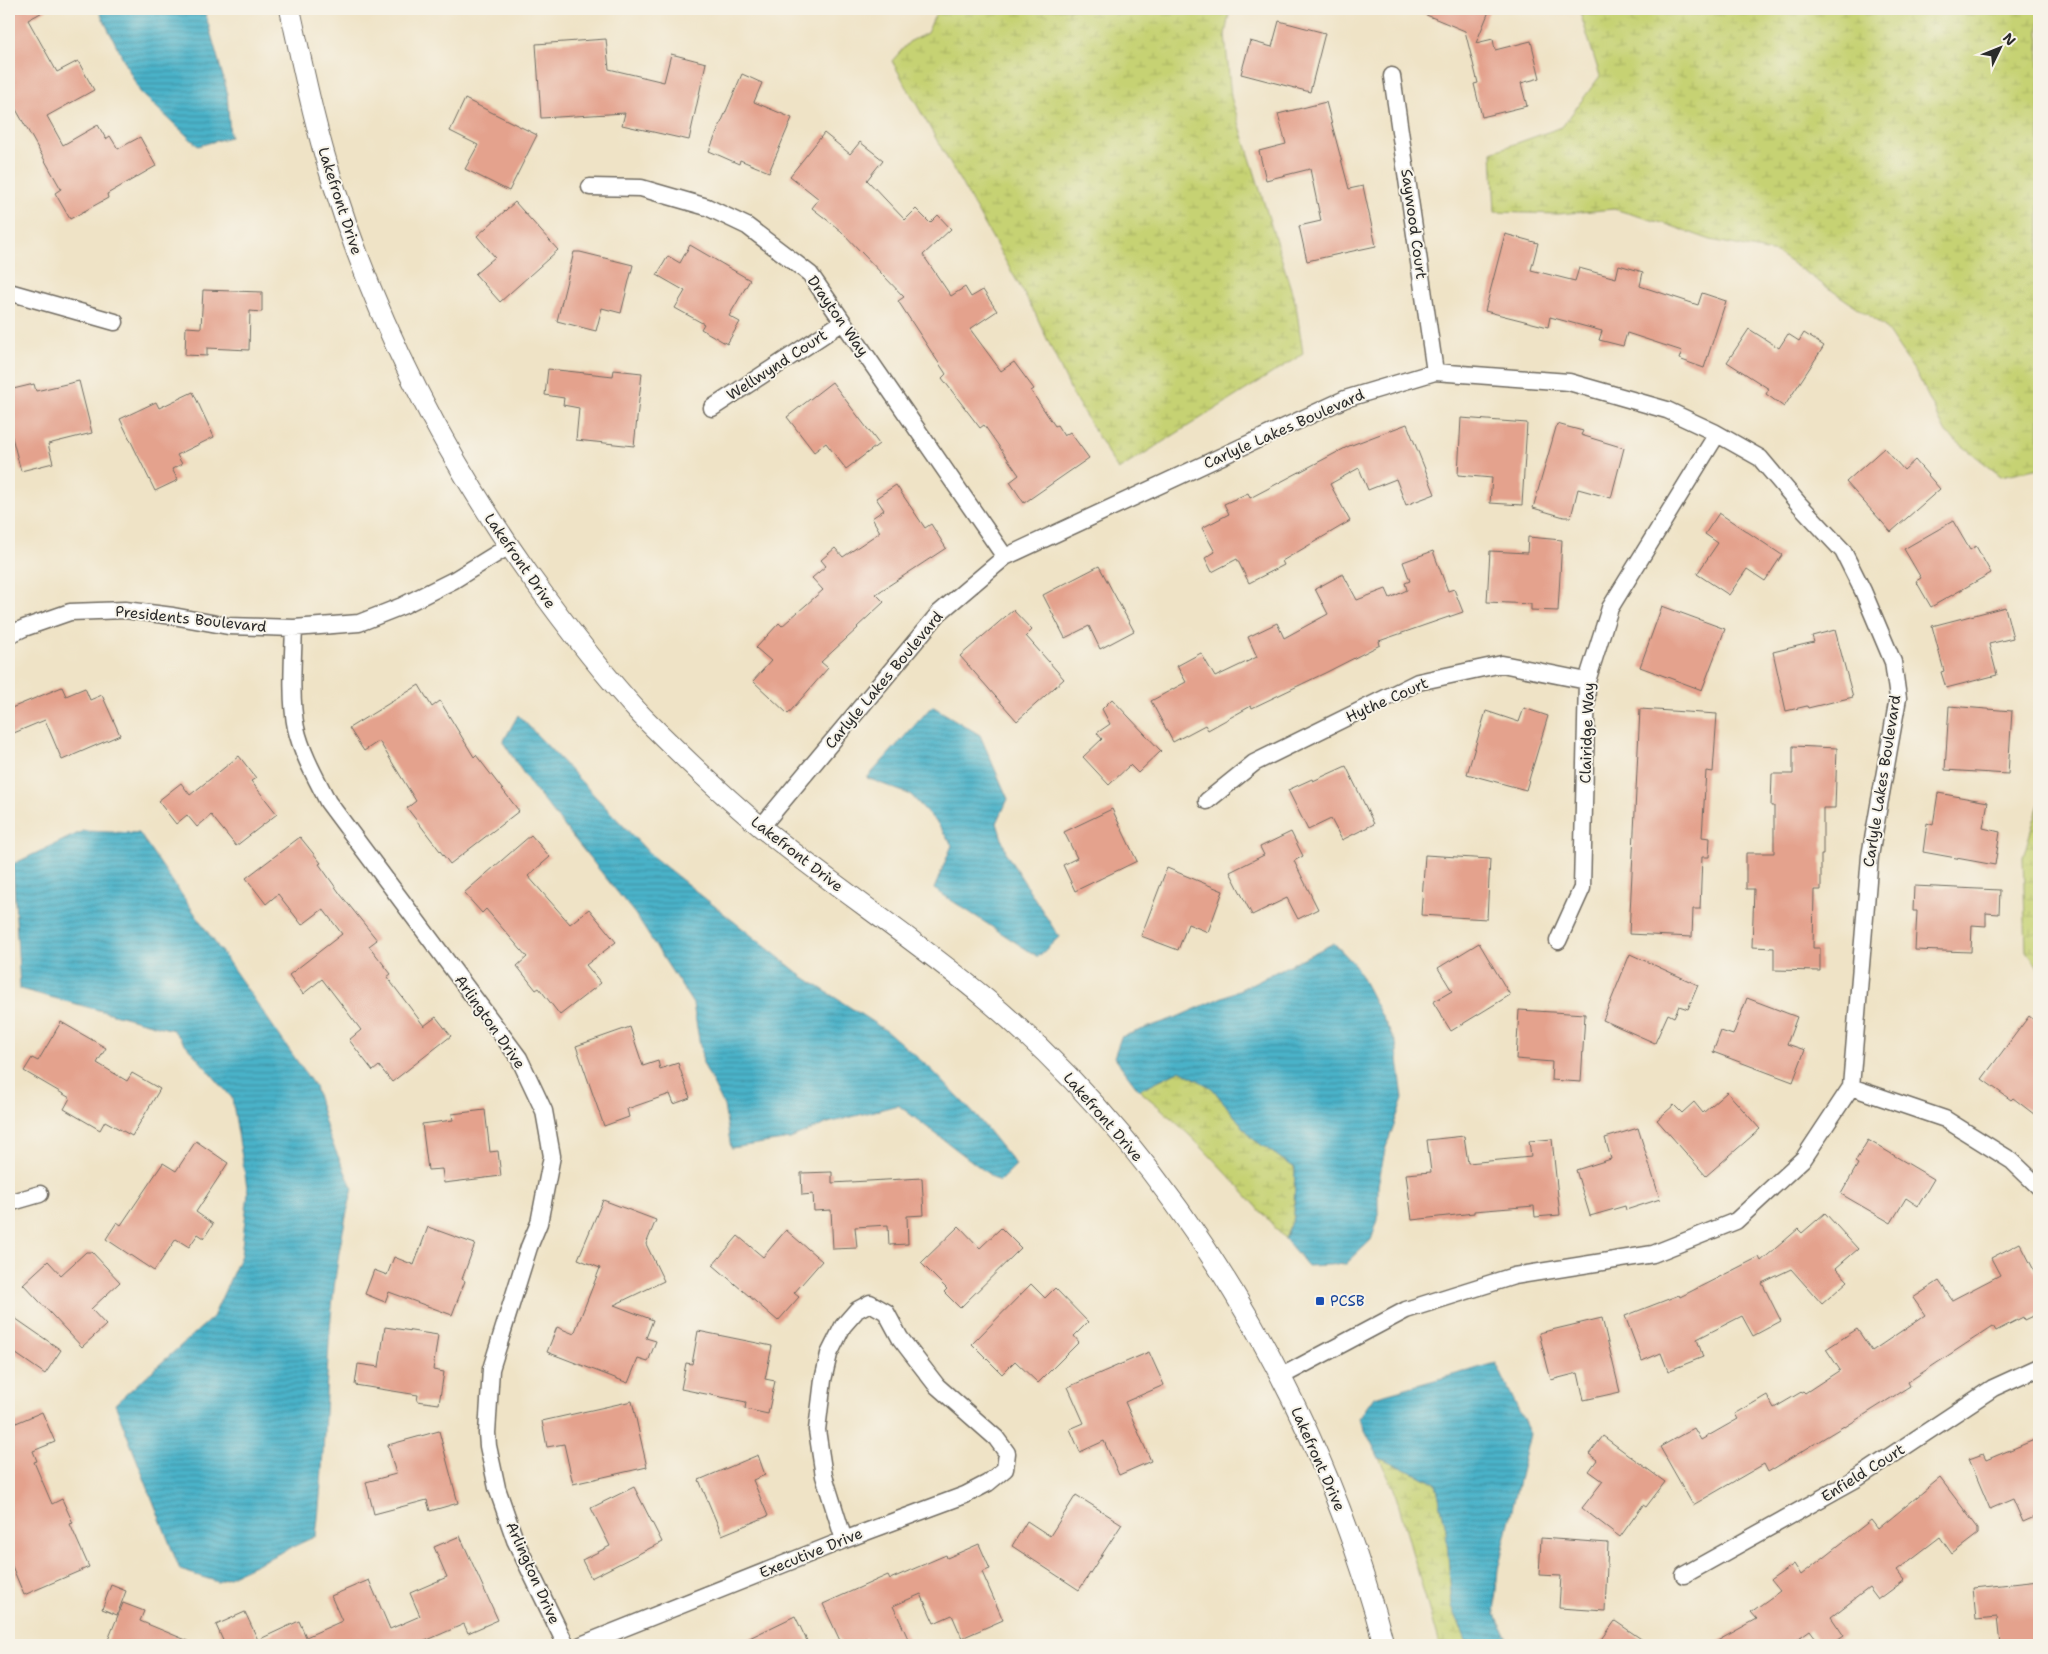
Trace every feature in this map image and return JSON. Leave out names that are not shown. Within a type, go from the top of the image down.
[{"type":"street","name":"Lakefront Drive","points":[[290,9],[324,152],[355,248],[374,298],[392,340],[434,422],[465,478],[509,546],[558,615],[594,661],[642,715],[698,771],[761,827],[946,966],[990,1002],[1060,1068],[1131,1148],[1172,1202],[1237,1298],[1260,1337],[1318,1455],[1342,1512],[1369,1592],[1384,1645]]},
{"type":"street","name":"Saywood Court","points":[[1392,76],[1435,372]]},
{"type":"street","name":"Drayton Way","points":[[590,187],[641,188],[707,207],[747,226],[810,274],[1005,557]]},
{"type":"street","points":[[9,292],[115,322]]},
{"type":"street","name":"Wellwynd Court","points":[[712,408],[843,322]]},
{"type":"street","name":"Carlyle Lakes Boulevard","points":[[761,827],[939,613],[1005,557],[1345,399],[1435,372],[1569,382],[1666,410],[1714,432],[1760,458],[1798,503],[1843,551],[1863,591],[1893,662],[1898,698],[1870,856],[1851,1087],[1804,1158],[1736,1220],[1653,1254],[1514,1276],[1406,1310],[1280,1377]]},
{"type":"street","name":"Clairidge Way","points":[[1558,942],[1582,888],[1587,681],[1610,608],[1714,439],[1714,432]]},
{"type":"street","name":"Presidents Boulevard","points":[[9,635],[70,612],[125,610],[228,626],[294,628],[359,623],[402,606],[454,580],[509,546]]},
{"type":"street","name":"Arlington Drive","points":[[294,628],[293,680],[296,727],[306,757],[328,802],[518,1058],[544,1111],[552,1156],[551,1165],[539,1223],[529,1247],[491,1369],[487,1433],[488,1446],[498,1488],[515,1540],[566,1645]]},
{"type":"street","name":"Hythe Court","points":[[1207,801],[1254,763],[1418,682],[1502,664],[1587,681]]},
{"type":"street","points":[[1851,1087],[1945,1119],[2012,1162],[2039,1187]]},
{"type":"street","points":[[9,1203],[40,1194]]},
{"type":"street","name":"Executive Drive","points":[[581,1645],[844,1540],[965,1495],[988,1483],[1005,1469],[1007,1453],[996,1438],[938,1386],[900,1338],[886,1312],[870,1303],[857,1310],[843,1326],[829,1354],[823,1380],[817,1430],[824,1476],[844,1540]]},
{"type":"street","name":"Enfield Court","points":[[1684,1575],[1856,1479],[1993,1388],[2039,1367]]},
{"type":"green space","points":[[938,9],[1230,9],[1225,35],[1231,97],[1296,305],[1303,354],[1118,470],[1073,395],[1035,313],[892,61],[909,42],[927,33]]},
{"type":"green space","points":[[1579,9],[2039,9],[2039,468],[2001,476],[1946,433],[1918,376],[1884,326],[1777,253],[1711,240],[1669,225],[1614,209],[1558,214],[1495,212],[1492,152],[1562,127],[1600,76]]},
{"type":"green space","points":[[2039,804],[2039,968],[2026,951],[2023,857]]},
{"type":"green space","points":[[1180,1070],[1212,1088],[1253,1139],[1295,1168],[1294,1217],[1285,1239],[1233,1180],[1197,1143],[1139,1090]]},
{"type":"green space","points":[[1379,1458],[1436,1483],[1446,1529],[1452,1606],[1468,1645],[1439,1645],[1394,1489]]},
{"type":"water","points":[[98,9],[204,9],[227,91],[230,137],[198,146],[140,92]]},
{"type":"water","points":[[932,706],[980,735],[1008,799],[997,823],[1007,855],[1059,937],[1038,957],[934,889],[952,845],[938,824],[911,795],[867,778]]},
{"type":"water","points":[[518,715],[652,856],[802,976],[888,1032],[933,1071],[978,1118],[1016,1165],[999,1182],[898,1105],[828,1123],[790,1139],[731,1148],[724,1106],[703,1063],[693,1004],[635,914],[531,785],[503,742]]},
{"type":"water","points":[[83,831],[139,833],[315,1087],[329,1136],[353,1189],[343,1232],[331,1319],[316,1536],[218,1582],[180,1570],[115,1404],[213,1317],[241,1255],[248,1193],[232,1098],[173,1030],[20,989],[13,864]]},
{"type":"water","points":[[1334,943],[1355,965],[1396,1043],[1403,1099],[1385,1150],[1378,1185],[1378,1220],[1371,1240],[1346,1264],[1308,1266],[1285,1239],[1294,1217],[1295,1168],[1253,1139],[1212,1088],[1180,1070],[1139,1090],[1114,1057],[1121,1037],[1177,1017],[1243,988]]},
{"type":"water","points":[[1496,1363],[1530,1434],[1498,1569],[1494,1614],[1512,1645],[1468,1645],[1452,1606],[1446,1529],[1436,1483],[1379,1458],[1359,1418],[1374,1397]]},
{"type":"building","points":[[9,9],[48,9],[28,20],[57,72],[78,61],[94,90],[47,116],[63,145],[98,125],[106,139],[110,136],[118,149],[140,137],[156,166],[107,194],[108,198],[70,219],[55,193],[61,189],[9,97]]},
{"type":"building","points":[[1412,9],[1490,9],[1476,43],[1493,39],[1495,50],[1531,41],[1540,78],[1521,83],[1527,106],[1482,117],[1474,84],[1478,83],[1465,31]]},
{"type":"building","points":[[1279,21],[1325,33],[1310,92],[1241,74],[1250,41],[1272,47]]},
{"type":"building","points":[[606,39],[609,69],[664,82],[671,54],[706,63],[689,140],[622,125],[625,113],[541,118],[536,44]]},
{"type":"building","points":[[742,74],[762,83],[754,102],[792,118],[769,172],[740,160],[739,164],[709,151]]},
{"type":"building","points":[[465,99],[537,135],[509,191],[465,169],[478,145],[450,131]]},
{"type":"building","points":[[1326,102],[1349,189],[1363,186],[1376,246],[1307,261],[1299,226],[1321,221],[1310,169],[1266,180],[1259,151],[1286,144],[1278,114]]},
{"type":"building","points":[[824,133],[850,154],[860,142],[883,160],[867,180],[905,220],[916,209],[930,223],[938,215],[951,229],[923,255],[951,296],[965,287],[971,297],[983,290],[997,311],[970,329],[1001,371],[1014,362],[1034,389],[1031,391],[1055,426],[1057,425],[1064,436],[1070,432],[1089,458],[1024,503],[1010,482],[1019,475],[984,425],[980,428],[942,378],[946,374],[898,301],[904,297],[841,231],[812,208],[819,199],[790,176]]},
{"type":"building","points":[[515,202],[558,250],[500,302],[475,274],[495,257],[477,236]]},
{"type":"building","points":[[1505,234],[1538,243],[1531,270],[1575,281],[1579,268],[1616,278],[1619,265],[1643,272],[1640,286],[1698,305],[1702,293],[1726,301],[1704,368],[1679,359],[1682,351],[1627,333],[1623,346],[1599,340],[1602,331],[1550,317],[1548,327],[1485,311]]},
{"type":"building","points":[[690,245],[750,280],[729,316],[740,322],[727,344],[701,329],[704,324],[675,308],[685,291],[657,275],[668,256],[680,263]]},
{"type":"building","points":[[574,252],[633,265],[621,313],[602,308],[596,331],[557,321]]},
{"type":"building","points":[[203,290],[262,292],[262,312],[250,311],[249,350],[207,348],[207,356],[185,355],[186,327],[201,328]]},
{"type":"building","points":[[1749,329],[1779,348],[1788,334],[1799,341],[1804,333],[1824,346],[1784,407],[1766,394],[1769,389],[1727,362]]},
{"type":"building","points":[[548,369],[613,376],[614,370],[642,373],[634,446],[576,440],[579,408],[563,405],[564,398],[545,395]]},
{"type":"building","points":[[79,381],[92,433],[48,444],[53,463],[21,471],[9,426],[9,390],[34,384],[36,391]]},
{"type":"building","points":[[832,382],[879,444],[846,469],[826,443],[814,452],[787,417]]},
{"type":"building","points":[[193,392],[214,437],[177,455],[182,464],[172,469],[178,480],[155,491],[120,419],[156,402],[159,408]]},
{"type":"building","points":[[1461,418],[1527,423],[1522,505],[1490,503],[1492,478],[1458,475]]},
{"type":"building","points":[[1407,424],[1435,494],[1406,505],[1396,479],[1368,490],[1359,468],[1330,484],[1350,521],[1282,561],[1284,565],[1249,583],[1237,559],[1212,572],[1205,558],[1215,552],[1202,528],[1229,514],[1224,504],[1248,493],[1250,498],[1349,446]]},
{"type":"building","points":[[1557,424],[1583,431],[1581,435],[1624,448],[1611,498],[1578,489],[1571,517],[1564,517],[1533,508]]},
{"type":"building","points":[[1884,448],[1904,470],[1915,460],[1940,489],[1891,532],[1846,482]]},
{"type":"building","points":[[896,485],[925,528],[931,524],[946,548],[876,594],[884,602],[821,662],[828,668],[788,714],[753,681],[771,661],[756,648],[779,623],[782,626],[823,590],[812,578],[826,566],[821,560],[835,548],[843,557],[880,532],[872,518],[884,510],[876,498]]},
{"type":"building","points":[[1719,513],[1782,555],[1765,581],[1747,569],[1729,595],[1697,574],[1718,543],[1705,534]]},
{"type":"building","points":[[1953,521],[1970,550],[1976,546],[1991,573],[1931,607],[1916,581],[1921,578],[1904,549]]},
{"type":"building","points":[[1528,537],[1562,540],[1558,611],[1531,610],[1531,604],[1487,602],[1490,551],[1527,553]]},
{"type":"building","points":[[1433,551],[1448,591],[1454,589],[1463,612],[1379,641],[1380,645],[1325,673],[1252,708],[1251,706],[1208,730],[1205,725],[1173,742],[1151,701],[1186,682],[1177,666],[1201,653],[1215,677],[1257,657],[1248,637],[1277,623],[1284,638],[1328,614],[1315,589],[1343,574],[1357,600],[1386,589],[1390,598],[1407,590],[1405,583],[1410,581],[1403,562]]},
{"type":"building","points":[[1099,566],[1134,631],[1100,649],[1089,626],[1065,638],[1043,595]]},
{"type":"building","points":[[1662,606],[1725,629],[1702,690],[1640,667]]},
{"type":"building","points":[[2005,607],[2013,638],[1989,644],[1997,675],[1946,688],[1941,672],[1944,671],[1932,626]]},
{"type":"building","points":[[1013,610],[1032,630],[1026,636],[1064,679],[1017,721],[960,656]]},
{"type":"building","points":[[1835,630],[1853,697],[1808,708],[1807,706],[1786,711],[1773,652],[1814,642],[1812,636]]},
{"type":"building","points":[[419,685],[432,707],[440,701],[474,757],[476,755],[519,811],[450,864],[407,808],[416,801],[379,741],[364,751],[349,728]]},
{"type":"building","points":[[62,687],[66,696],[85,688],[90,700],[102,695],[120,735],[62,760],[45,720],[9,735],[9,709]]},
{"type":"building","points":[[1112,699],[1161,751],[1138,773],[1130,765],[1109,785],[1083,757],[1102,739],[1097,733],[1110,724],[1102,709]]},
{"type":"building","points":[[1949,706],[2012,711],[2008,774],[1945,770]]},
{"type":"building","points":[[1524,708],[1548,716],[1526,790],[1467,774],[1486,711],[1519,722]]},
{"type":"building","points":[[1640,709],[1717,714],[1713,772],[1706,771],[1702,837],[1710,838],[1709,857],[1702,857],[1700,909],[1693,909],[1692,937],[1629,934]]},
{"type":"building","points":[[1793,746],[1837,748],[1835,808],[1823,808],[1821,890],[1814,890],[1813,948],[1820,948],[1820,971],[1774,970],[1774,948],[1752,947],[1754,889],[1746,889],[1746,853],[1774,853],[1774,806],[1771,806],[1772,774],[1793,774]]},
{"type":"building","points":[[239,756],[256,778],[251,781],[277,814],[236,846],[211,815],[197,827],[187,815],[176,824],[158,801],[181,783],[190,795]]},
{"type":"building","points":[[1346,766],[1374,824],[1342,840],[1331,819],[1308,830],[1288,790]]},
{"type":"building","points":[[1938,793],[1988,802],[1983,828],[2000,832],[1995,865],[1923,852],[1927,823],[1933,825]]},
{"type":"building","points":[[1112,809],[1137,861],[1075,891],[1063,865],[1077,858],[1064,832]]},
{"type":"building","points":[[1291,832],[1303,856],[1294,861],[1318,909],[1298,919],[1287,898],[1252,915],[1230,872],[1264,855],[1260,847]]},
{"type":"building","points":[[531,835],[550,857],[528,876],[570,924],[589,909],[616,942],[586,965],[601,983],[560,1015],[539,988],[536,990],[517,966],[527,957],[486,909],[482,913],[464,893]]},
{"type":"building","points":[[300,837],[321,863],[319,864],[341,895],[377,940],[369,946],[391,974],[387,977],[424,1026],[436,1017],[451,1036],[392,1082],[379,1066],[373,1071],[349,1040],[361,1030],[322,979],[303,994],[289,975],[342,934],[323,909],[302,925],[278,894],[266,904],[246,878]]},
{"type":"building","points":[[1425,855],[1490,859],[1487,919],[1421,915]]},
{"type":"building","points":[[1167,868],[1223,891],[1208,932],[1188,924],[1178,950],[1141,936]]},
{"type":"building","points":[[1914,886],[2000,890],[1999,914],[1986,913],[1986,926],[1972,925],[1971,952],[1915,950],[1917,911],[1913,911]]},
{"type":"building","points":[[1479,943],[1510,995],[1451,1031],[1433,1002],[1452,991],[1438,968]]},
{"type":"building","points":[[1630,954],[1698,985],[1688,1009],[1679,1006],[1674,1017],[1668,1014],[1655,1043],[1603,1020]]},
{"type":"building","points":[[1747,998],[1797,1017],[1787,1044],[1805,1050],[1793,1082],[1713,1052],[1721,1031],[1733,1035]]},
{"type":"building","points":[[1519,1010],[1585,1014],[1581,1082],[1551,1080],[1552,1062],[1516,1059]]},
{"type":"building","points":[[2029,1016],[2039,1024],[2039,1118],[2013,1098],[2011,1100],[1982,1079]]},
{"type":"building","points":[[61,1022],[106,1048],[97,1063],[127,1081],[132,1073],[160,1089],[132,1136],[105,1121],[100,1130],[64,1109],[70,1098],[24,1071],[32,1058],[38,1061]]},
{"type":"building","points":[[630,1027],[643,1066],[658,1061],[660,1069],[678,1063],[690,1098],[674,1104],[670,1094],[627,1109],[629,1117],[604,1126],[576,1046]]},
{"type":"building","points":[[1727,1092],[1760,1129],[1706,1176],[1657,1120],[1674,1105],[1682,1113],[1694,1102],[1703,1113]]},
{"type":"building","points":[[485,1110],[490,1152],[498,1151],[501,1176],[444,1183],[442,1169],[428,1170],[422,1124],[453,1120],[452,1114]]},
{"type":"building","points":[[1638,1128],[1660,1199],[1626,1210],[1625,1206],[1590,1216],[1576,1170],[1611,1159],[1605,1138]]},
{"type":"building","points":[[1464,1136],[1468,1163],[1531,1157],[1529,1141],[1552,1139],[1560,1215],[1535,1217],[1534,1206],[1474,1211],[1474,1213],[1412,1220],[1406,1174],[1431,1172],[1427,1140]]},
{"type":"building","points":[[1868,1140],[1934,1179],[1918,1206],[1906,1198],[1891,1223],[1841,1194],[1858,1164],[1855,1162]]},
{"type":"building","points":[[196,1141],[228,1163],[196,1212],[213,1224],[204,1238],[198,1234],[189,1247],[176,1239],[154,1271],[106,1239],[117,1222],[121,1225],[163,1163],[176,1171]]},
{"type":"building","points":[[832,1172],[832,1183],[922,1178],[924,1215],[907,1216],[908,1244],[889,1245],[888,1225],[855,1227],[857,1248],[833,1249],[831,1210],[814,1211],[813,1194],[802,1195],[801,1173]]},
{"type":"building","points":[[603,1200],[656,1220],[646,1244],[664,1281],[614,1305],[653,1320],[646,1338],[656,1341],[648,1362],[638,1359],[628,1383],[547,1352],[557,1327],[574,1334],[600,1268],[578,1259]]},
{"type":"building","points":[[1825,1213],[1858,1249],[1836,1268],[1848,1281],[1822,1304],[1791,1269],[1762,1283],[1781,1321],[1753,1336],[1742,1316],[1697,1339],[1703,1357],[1668,1371],[1661,1353],[1642,1361],[1625,1316],[1679,1295],[1680,1297],[1759,1257],[1761,1261],[1798,1229],[1802,1233]]},
{"type":"building","points":[[959,1226],[980,1248],[1001,1228],[1021,1248],[960,1308],[944,1292],[947,1289],[921,1263]]},
{"type":"building","points":[[428,1227],[475,1244],[462,1279],[465,1281],[452,1315],[389,1292],[385,1302],[365,1294],[374,1270],[387,1275],[394,1257],[414,1265]]},
{"type":"building","points":[[786,1230],[822,1261],[794,1293],[799,1297],[778,1321],[713,1265],[738,1236],[763,1257]]},
{"type":"building","points":[[2020,1243],[2039,1280],[2039,1313],[2024,1320],[2023,1317],[1996,1331],[1993,1326],[1908,1382],[1910,1386],[1845,1427],[1768,1472],[1764,1464],[1693,1505],[1660,1447],[1694,1428],[1701,1440],[1738,1419],[1735,1414],[1767,1395],[1774,1408],[1803,1391],[1805,1393],[1840,1370],[1826,1349],[1857,1329],[1872,1351],[1925,1315],[1913,1298],[1939,1281],[1952,1300],[2000,1275],[1991,1258]]},
{"type":"building","points":[[86,1252],[92,1252],[120,1282],[91,1309],[106,1325],[82,1347],[23,1284],[48,1261],[61,1275]]},
{"type":"building","points":[[1031,1284],[1045,1298],[1055,1288],[1088,1322],[1074,1336],[1079,1342],[1038,1383],[1015,1361],[1002,1374],[972,1344]]},
{"type":"building","points":[[9,1314],[61,1350],[45,1374],[9,1349]]},
{"type":"building","points":[[1602,1318],[1620,1392],[1584,1400],[1578,1373],[1551,1380],[1539,1333]]},
{"type":"building","points":[[385,1327],[438,1335],[433,1370],[444,1372],[439,1404],[417,1401],[418,1395],[355,1385],[358,1364],[379,1367]]},
{"type":"building","points":[[698,1331],[772,1346],[765,1379],[775,1381],[768,1414],[745,1409],[746,1402],[681,1389],[686,1363],[692,1364]]},
{"type":"building","points":[[1149,1352],[1164,1385],[1125,1402],[1151,1461],[1119,1475],[1104,1441],[1080,1452],[1070,1429],[1084,1423],[1068,1387]]},
{"type":"building","points":[[632,1401],[647,1467],[573,1484],[564,1444],[547,1447],[542,1421]]},
{"type":"building","points":[[42,1412],[55,1442],[33,1451],[37,1461],[34,1462],[52,1504],[62,1499],[73,1523],[70,1524],[89,1567],[24,1595],[9,1559],[9,1426]]},
{"type":"building","points":[[439,1431],[458,1503],[430,1511],[427,1500],[374,1514],[366,1482],[396,1474],[388,1445]]},
{"type":"building","points":[[1603,1436],[1665,1482],[1646,1507],[1643,1505],[1620,1537],[1582,1508],[1603,1481],[1589,1471],[1597,1460],[1589,1454]]},
{"type":"building","points":[[2039,1438],[2039,1515],[2023,1522],[2013,1499],[1990,1509],[1969,1459],[1983,1454],[1986,1460]]},
{"type":"building","points":[[758,1455],[765,1475],[753,1480],[768,1516],[722,1535],[699,1480]]},
{"type":"building","points":[[1940,1478],[1978,1528],[1978,1534],[1952,1554],[1940,1537],[1897,1570],[1905,1580],[1878,1600],[1869,1588],[1831,1617],[1844,1636],[1831,1645],[1821,1645],[1810,1630],[1789,1645],[1710,1645],[1757,1619],[1751,1612],[1780,1591],[1771,1580],[1794,1564],[1801,1575],[1871,1520],[1878,1529]]},
{"type":"building","points":[[634,1487],[662,1542],[591,1578],[582,1560],[610,1546],[591,1508]]},
{"type":"building","points":[[1076,1495],[1122,1524],[1079,1590],[1012,1546],[1027,1521],[1050,1536]]},
{"type":"building","points":[[460,1536],[498,1620],[468,1633],[464,1624],[416,1645],[225,1645],[216,1625],[245,1612],[258,1640],[299,1621],[306,1637],[342,1621],[331,1596],[369,1580],[390,1629],[420,1616],[410,1593],[447,1577],[434,1547]]},
{"type":"building","points":[[1541,1538],[1608,1543],[1605,1611],[1559,1608],[1561,1576],[1539,1575]]},
{"type":"building","points":[[979,1544],[990,1569],[982,1572],[1003,1620],[962,1638],[952,1615],[934,1623],[921,1594],[893,1606],[911,1645],[869,1645],[866,1638],[850,1645],[842,1645],[823,1604],[888,1575],[890,1579],[946,1555],[947,1558]]},
{"type":"building","points":[[2039,1581],[2039,1645],[2000,1645],[1997,1617],[1976,1619],[1973,1588]]},
{"type":"building","points":[[111,1585],[126,1591],[117,1615],[102,1609]]},
{"type":"building","points":[[123,1603],[144,1611],[140,1621],[198,1645],[106,1645]]},
{"type":"building","points":[[795,1616],[809,1645],[735,1645]]},
{"type":"building","points":[[1615,1621],[1650,1645],[1598,1645]]},
{"type":"place","name":"PCSB","points":[[1320,1301]]}]
